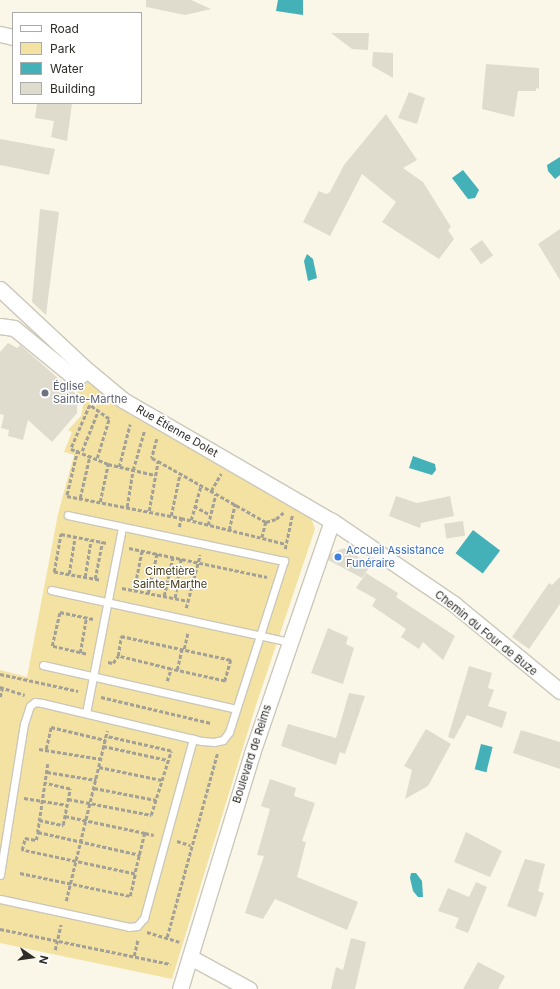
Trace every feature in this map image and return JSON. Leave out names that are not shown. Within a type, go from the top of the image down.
[{"type":"street","points":[[0,34],[12,37]]},
{"type":"street","name":"Rue Étienne Dolet","points":[[0,289],[87,370],[123,400],[332,521]]},
{"type":"street","points":[[0,326],[14,328],[72,377],[79,378],[87,370]]},
{"type":"street","name":"Boulevard de Reims","points":[[180,989],[220,854],[290,642],[332,521]]},
{"type":"street","name":"Chemin du Four de Buze","points":[[332,521],[454,604],[560,691]]},
{"type":"street","points":[[190,957],[249,989]]},
{"type":"lane","points":[[0,875],[26,712],[35,702],[194,739],[214,742],[221,740],[229,732],[284,561],[122,528],[68,515]]},
{"type":"lane","points":[[86,713],[95,677],[122,528]]},
{"type":"lane","points":[[51,590],[290,642]]},
{"type":"lane","points":[[43,665],[236,709]]},
{"type":"lane","points":[[0,899],[128,927],[137,926],[144,918],[194,739]]},
{"type":"path","points":[[97,458],[110,419],[90,405],[71,449],[82,451],[108,464],[155,475]]},
{"type":"path","points":[[82,451],[98,411]]},
{"type":"path","points":[[119,467],[129,424],[134,427]]},
{"type":"path","points":[[139,429],[164,442]]},
{"type":"path","points":[[127,507],[133,470],[144,432]]},
{"type":"path","points":[[157,439],[152,458],[266,522],[276,519],[281,513],[286,512]]},
{"type":"path","points":[[78,450],[67,496],[192,520],[286,544]]},
{"type":"path","points":[[80,498],[90,455]]},
{"type":"path","points":[[148,511],[158,461]]},
{"type":"path","points":[[100,502],[108,464]]},
{"type":"path","points":[[215,469],[228,476]]},
{"type":"path","points":[[211,491],[222,472]]},
{"type":"path","points":[[171,516],[180,473]]},
{"type":"path","points":[[192,520],[194,506],[201,485]]},
{"type":"path","points":[[208,525],[216,494]]},
{"type":"path","points":[[229,530],[235,504]]},
{"type":"path","points":[[194,506],[210,514]]},
{"type":"path","points":[[280,508],[292,515],[284,561]]},
{"type":"path","points":[[262,538],[266,522]]},
{"type":"path","points":[[188,601],[134,590],[95,579],[54,572],[61,534],[173,556],[278,579]]},
{"type":"path","points":[[69,574],[75,537]]},
{"type":"path","points":[[85,578],[91,540]]},
{"type":"path","points":[[95,579],[102,542]]},
{"type":"path","points":[[177,670],[183,649],[188,601],[202,544]]},
{"type":"path","points":[[134,590],[142,550]]},
{"type":"path","points":[[148,593],[157,553]]},
{"type":"path","points":[[164,596],[173,556]]},
{"type":"path","points":[[175,598],[181,558]]},
{"type":"path","points":[[98,657],[52,646],[60,612],[105,622]]},
{"type":"path","points":[[80,653],[86,618]]},
{"type":"path","points":[[121,636],[231,660],[225,681],[171,669],[118,656],[121,636]]},
{"type":"path","points":[[164,693],[171,669]]},
{"type":"path","points":[[0,674],[211,723]]},
{"type":"path","points":[[0,698],[1,687],[28,696],[35,702]]},
{"type":"path","points":[[55,950],[79,842],[91,802],[110,719]]},
{"type":"path","points":[[46,749],[51,727],[104,740]]},
{"type":"path","points":[[68,799],[91,802],[151,815],[171,751],[106,736]]},
{"type":"path","points":[[167,937],[221,740]]},
{"type":"path","points":[[103,746],[168,760]]},
{"type":"path","points":[[39,749],[101,759]]},
{"type":"path","points":[[48,764],[36,840],[25,838],[22,850],[135,874]]},
{"type":"path","points":[[99,767],[162,780]]},
{"type":"path","points":[[47,772],[96,780]]},
{"type":"path","points":[[40,820],[63,825],[70,789],[45,783]]},
{"type":"path","points":[[94,788],[156,800]]},
{"type":"path","points":[[12,796],[67,805]]},
{"type":"path","points":[[20,873],[130,896],[145,833],[65,816]]},
{"type":"path","points":[[38,832],[140,855]]},
{"type":"path","points":[[128,927],[167,937],[179,942]]},
{"type":"path","points":[[0,929],[170,964]]},
{"type":"path","points":[[134,956],[140,930]]},
{"type":"green space","name":"Cimetière Sainte-Marthe","points":[[89,380],[129,414],[311,517],[315,529],[256,705],[172,979],[0,943],[0,670],[27,677],[58,514],[74,455],[64,452],[72,432],[68,430],[81,416],[84,401],[76,394]]},
{"type":"water","points":[[278,0],[303,0],[303,15],[276,11]]},
{"type":"water","points":[[560,157],[560,175],[555,179],[548,171],[547,165]]},
{"type":"water","points":[[463,170],[479,190],[475,198],[468,199],[452,178]]},
{"type":"water","points":[[307,254],[313,259],[317,278],[308,281],[304,261]]},
{"type":"water","points":[[413,456],[435,464],[436,470],[432,475],[409,468]]},
{"type":"water","points":[[473,530],[500,550],[483,574],[456,553]]},
{"type":"water","points":[[481,744],[493,747],[486,772],[475,769]]},
{"type":"water","points":[[411,873],[416,873],[422,881],[423,897],[418,897],[413,891],[410,878]]},
{"type":"building","points":[[146,0],[191,0],[211,9],[185,15],[146,7]]},
{"type":"building","points":[[331,33],[369,33],[368,50],[352,49]]},
{"type":"building","points":[[373,52],[393,53],[393,78],[372,66]]},
{"type":"building","points":[[486,64],[539,68],[539,89],[536,88],[536,91],[518,91],[514,117],[482,109]]},
{"type":"building","points":[[409,92],[425,98],[417,124],[398,118]]},
{"type":"building","points":[[37,104],[72,104],[67,141],[51,137],[54,121],[35,118]]},
{"type":"building","points":[[386,114],[417,160],[403,168],[423,182],[451,227],[448,230],[454,239],[439,259],[382,222],[396,202],[362,174],[330,236],[303,222],[319,191],[326,194],[330,192],[344,165]]},
{"type":"building","points":[[0,139],[55,149],[49,175],[0,165]]},
{"type":"building","points":[[40,209],[59,212],[46,315],[32,302]]},
{"type":"building","points":[[560,229],[560,280],[538,244]]},
{"type":"building","points":[[482,240],[493,255],[481,264],[470,249]]},
{"type":"building","name":"Église Sainte-Marthe","points":[[8,343],[17,348],[20,345],[82,399],[77,405],[77,413],[52,442],[28,420],[23,440],[8,436],[9,430],[1,428],[4,415],[0,414],[0,352]]},
{"type":"building","points":[[396,496],[417,503],[450,496],[454,516],[421,523],[420,528],[389,516]]},
{"type":"building","points":[[463,521],[465,536],[446,538],[444,524]]},
{"type":"building","points":[[344,548],[371,565],[362,578],[328,560],[330,554]]},
{"type":"building","points":[[366,573],[398,593],[396,597],[455,636],[443,660],[423,642],[419,649],[401,637],[406,629],[372,606],[376,599],[356,588]]},
{"type":"building","points":[[560,577],[560,604],[529,649],[512,637],[549,583],[552,585]]},
{"type":"building","points":[[328,628],[348,637],[346,644],[354,648],[343,684],[311,673]]},
{"type":"building","points":[[469,666],[492,673],[488,688],[494,690],[488,706],[507,712],[502,728],[467,715],[454,739],[448,737]]},
{"type":"building","points":[[349,693],[365,696],[345,754],[340,752],[336,765],[281,746],[288,724],[336,738]]},
{"type":"building","points":[[426,729],[451,744],[428,786],[405,799],[412,770],[404,766]]},
{"type":"building","points":[[521,730],[560,742],[560,769],[513,753]]},
{"type":"building","points":[[270,779],[296,788],[294,796],[315,803],[302,841],[306,842],[297,877],[358,902],[347,930],[275,899],[263,919],[245,913],[264,856],[257,855],[270,809],[261,806]]},
{"type":"building","points":[[466,832],[502,851],[490,877],[454,862]]},
{"type":"building","points":[[525,859],[545,864],[538,891],[544,893],[536,917],[507,906]]},
{"type":"building","points":[[476,882],[487,887],[468,933],[455,928],[459,918],[438,911],[448,888],[469,897]]},
{"type":"building","points":[[351,938],[366,942],[355,989],[331,989],[336,967],[343,970]]},
{"type":"building","points":[[478,962],[505,976],[498,989],[463,989]]},
{"type":"place","name":"Église Sainte-Marthe","points":[[45,393]]},
{"type":"place","name":"Accueil Assistance Funéraire","points":[[338,557]]}]
